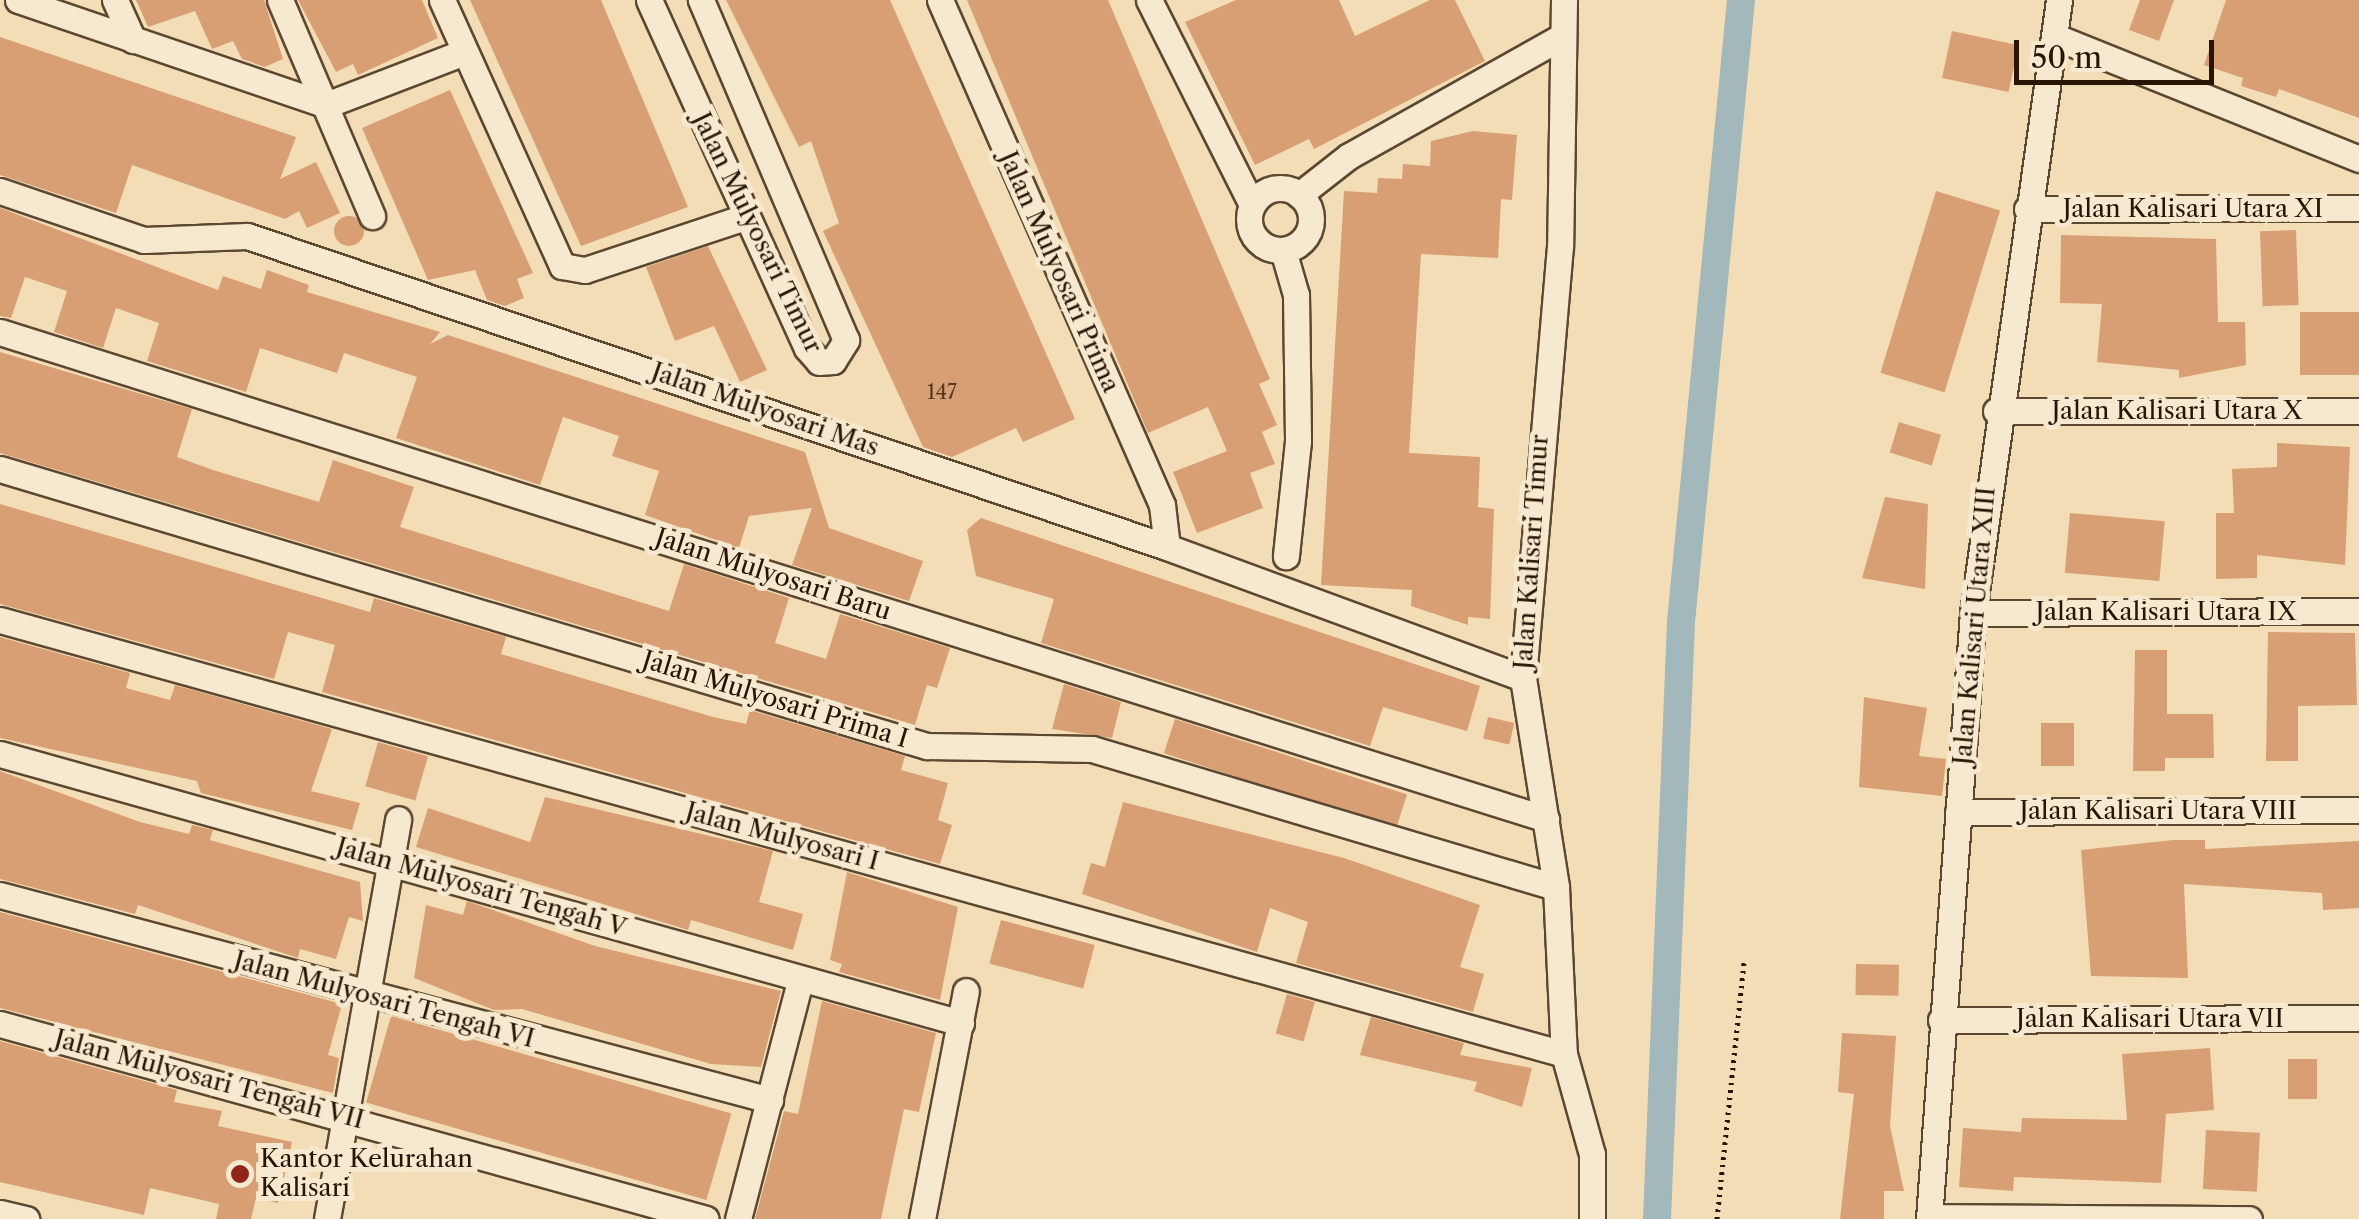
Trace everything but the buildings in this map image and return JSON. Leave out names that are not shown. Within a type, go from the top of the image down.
[{"type":"street","points":[[18,0],[326,105],[464,52]]},
{"type":"street","points":[[115,0],[134,40]]},
{"type":"street","points":[[280,0],[372,216]]},
{"type":"street","points":[[442,0],[567,270],[746,218]]},
{"type":"street","name":"Jalan Mulyosari Timur","points":[[648,0],[814,359],[840,359],[846,340],[701,0]]},
{"type":"street","name":"Jalan Mulyosari Prima","points":[[940,0],[1162,505],[1167,546]]},
{"type":"street","name":"Jalan Kalisari Timur","points":[[1564,0],[1554,41],[1560,246],[1523,678],[1556,887],[1564,1054],[1592,1154],[1592,1219]]},
{"type":"street","name":"Jalan Kalisari Utara XIII","points":[[1929,1218],[1940,1020],[1973,613],[1996,411],[2059,0]]},
{"type":"street","points":[[1156,2],[1252,206],[1254,236],[1283,250],[1296,295],[1298,440],[1286,556]]},
{"type":"street","points":[[2056,37],[2359,160]]},
{"type":"street","points":[[1252,206],[1268,190],[1299,195],[1554,41]]},
{"type":"street","name":"Jalan Mulyosari Mas","points":[[0,191],[144,240],[247,236],[1167,546],[1523,678]]},
{"type":"street","points":[[1283,250],[1310,228],[1299,195]]},
{"type":"street","name":"Jalan Kalisari Utara XI","points":[[2027,209],[2359,208]]},
{"type":"street","name":"Jalan Mulyosari Baru","points":[[0,332],[1546,819]]},
{"type":"street","name":"Jalan Kalisari Utara X","points":[[1996,411],[2359,411]]},
{"type":"street","name":"Jalan Mulyosari Prima I","points":[[0,469],[927,746],[1092,749],[1556,887]]},
{"type":"street","name":"Jalan Kalisari Utara IX","points":[[1973,613],[2359,611]]},
{"type":"street","name":"Jalan Mulyosari I","points":[[0,620],[1564,1054]]},
{"type":"street","name":"Jalan Mulyosari Tengah V","points":[[0,754],[390,860],[800,981],[961,1023]]},
{"type":"street","name":"Jalan Kalisari Utara VIII","points":[[1958,812],[2359,810]]},
{"type":"street","points":[[335,1218],[345,1117],[398,819]]},
{"type":"street","name":"Jalan Mulyosari Tengah VI","points":[[0,895],[366,998],[770,1100]]},
{"type":"street","points":[[738,1219],[800,981]]},
{"type":"street","points":[[922,1219],[966,991]]},
{"type":"street","name":"Jalan Kalisari Utara VII","points":[[1940,1020],[2359,1018]]},
{"type":"street","name":"Jalan Mulyosari Tengah VII","points":[[0,1024],[706,1219]]},
{"type":"street","points":[[0,1213],[26,1219]]},
{"type":"street","points":[[1929,1218],[2248,1219]]},
{"type":"path","points":[[1716,1219],[1744,961]]},
{"type":"waterway","points":[[1657,1219],[1681,622],[1741,0]]},
{"type":"place","name":"Kantor Kelurahan Kalisari","points":[[240,1174]]}]
